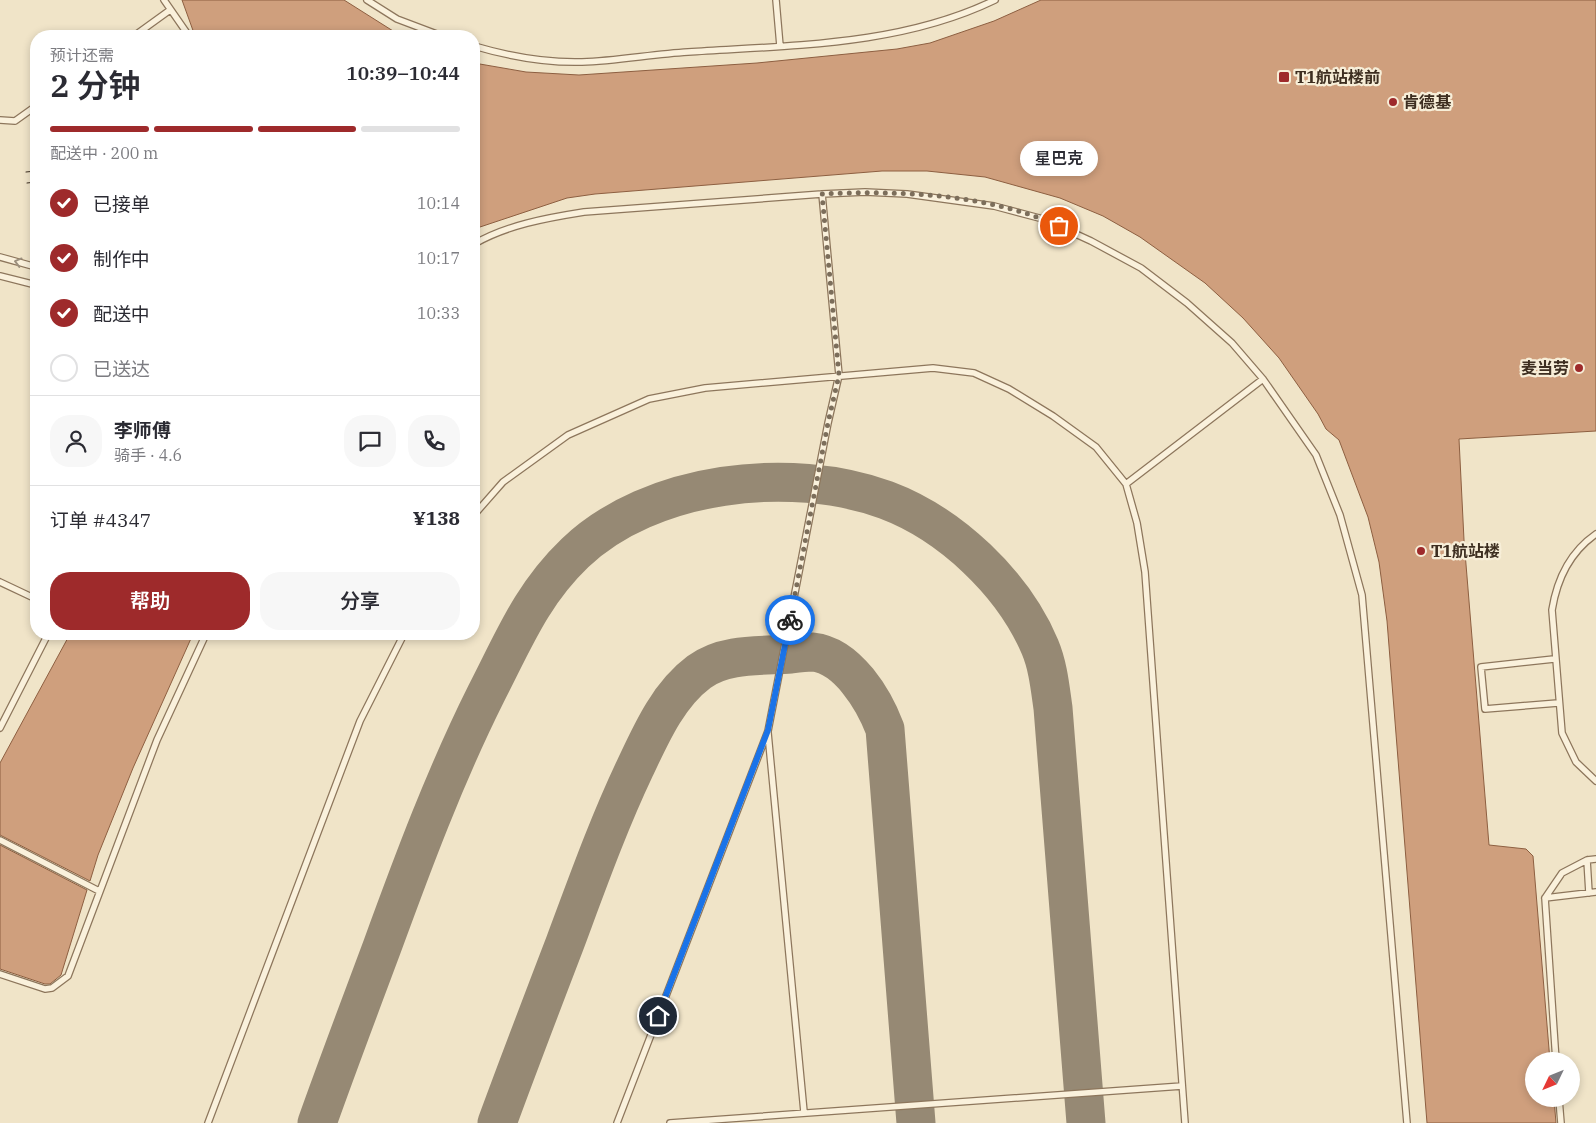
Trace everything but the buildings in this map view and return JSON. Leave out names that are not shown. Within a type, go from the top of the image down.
[{"type":"lane","points":[[164,0],[185,30]]},
{"type":"lane","points":[[367,0],[397,19],[426,30]]},
{"type":"lane","points":[[776,0],[780,46]]},
{"type":"lane","points":[[480,48],[513,56],[582,62],[658,53],[850,41],[910,30],[973,11],[995,0]]},
{"type":"lane","points":[[142,30],[170,10]]},
{"type":"lane","points":[[0,120],[15,121],[30,110]]},
{"type":"lane","points":[[480,241],[510,228],[552,217],[584,212],[865,192],[954,199],[994,206],[1043,219],[1141,268],[1187,303],[1232,343],[1263,379],[1316,455],[1340,514],[1362,595],[1407,1123]]},
{"type":"lane","points":[[617,1123],[768,730],[839,375],[822,194]]},
{"type":"lane","points":[[0,257],[30,265]]},
{"type":"lane","points":[[0,276],[30,284]]},
{"type":"lane","points":[[480,508],[502,482],[568,435],[649,399],[705,388],[933,368],[974,372],[1009,389],[1053,416],[1096,447],[1126,484],[1137,523],[1145,572],[1185,1123]]},
{"type":"lane","points":[[1126,484],[1263,379]]},
{"type":"lane","points":[[1596,534],[1577,551],[1567,564],[1554,594],[1552,610],[1554,659],[1562,733],[1576,762],[1596,781]]},
{"type":"lane","points":[[0,582],[30,596]]},
{"type":"lane","points":[[0,728],[45,640]]},
{"type":"lane","points":[[0,974],[38,988],[52,988],[68,976],[158,740],[203,640]]},
{"type":"lane","points":[[208,1123],[360,721],[401,640]]},
{"type":"lane","points":[[1554,659],[1481,668],[1485,708],[1558,703]]},
{"type":"lane","points":[[768,730],[804,1112]]},
{"type":"lane","points":[[0,840],[99,891]]},
{"type":"lane","points":[[1555,1052],[1545,898],[1562,873],[1586,860],[1596,859]]},
{"type":"lane","points":[[1586,860],[1589,893]]},
{"type":"lane","points":[[1545,898],[1596,892]]},
{"type":"lane","points":[[670,1123],[1182,1086]]},
{"type":"lane","points":[[1560,1108],[1561,1123]]},
{"type":"taxiway","points":[[317,1123],[443,788],[471,725],[514,638],[546,585],[575,553],[606,529],[642,509],[681,495],[723,486],[766,482],[808,483],[848,489],[886,500],[933,524],[977,558],[996,579],[1014,600],[1040,647],[1045,662],[1053,708],[1086,1123]]},
{"type":"taxiway","points":[[497,1123],[625,789],[647,742],[669,704],[688,681],[699,672],[720,661],[731,658],[813,652],[826,655],[848,670],[867,693],[885,729],[916,1123]]},
{"type":"tram line","points":[[26,172],[30,172]]},
{"type":"way so far","points":[[790,620],[839,375],[822,194],[865,192],[954,199],[994,206],[1043,219],[1059,226]]},
{"type":"place","name":"T1航站楼前","points":[[1284,77]]},
{"type":"place","name":"肯德基","points":[[1393,102]]},
{"type":"place","name":"星巴克","points":[[1059,226]]},
{"type":"place","name":"麦当劳","points":[[1579,368]]},
{"type":"place","name":"T1航站楼","points":[[1421,551]]},
{"type":"route","points":[[658,1016],[768,730],[790,620]]}]
